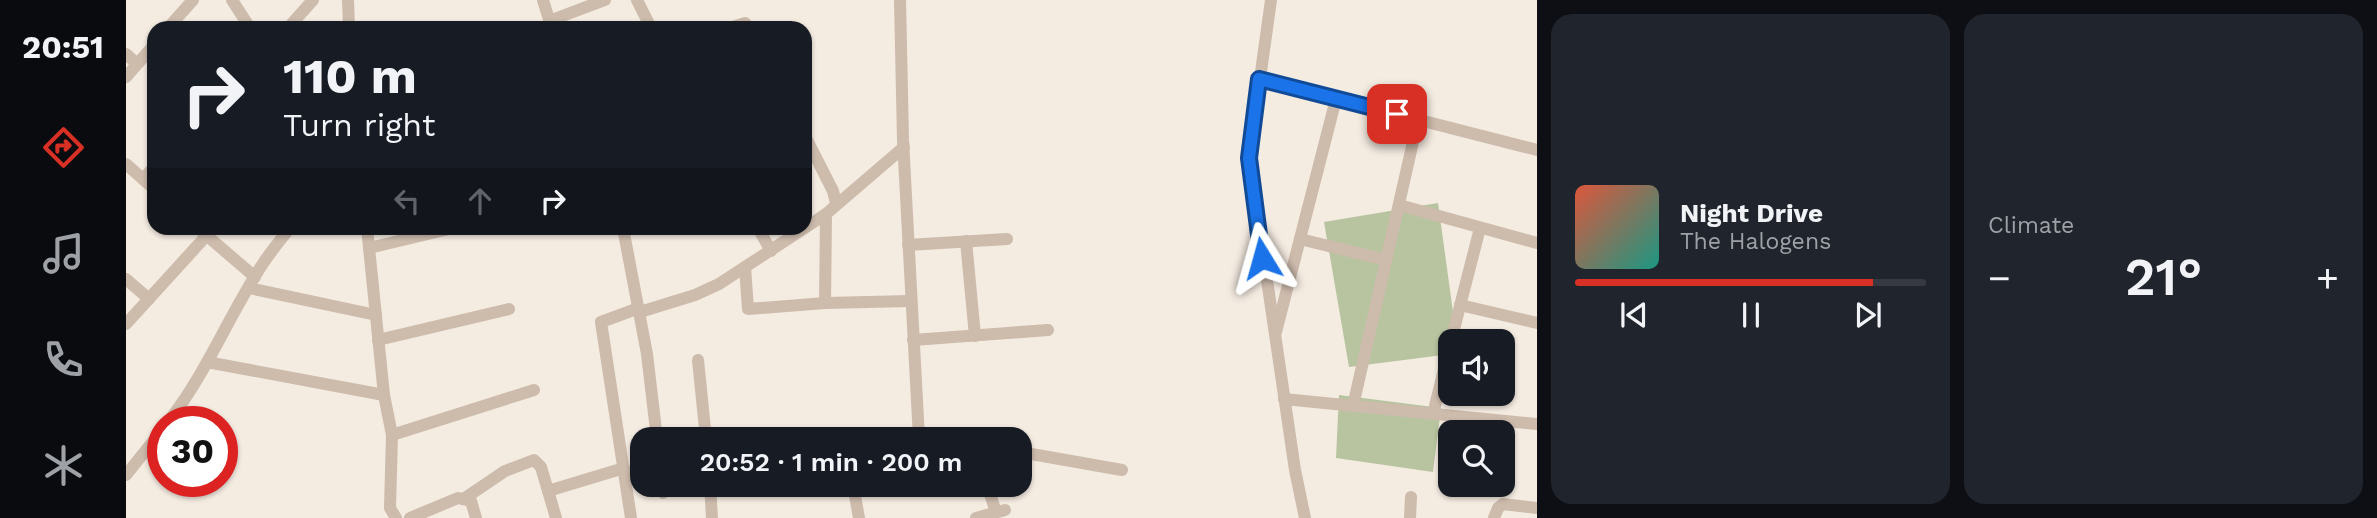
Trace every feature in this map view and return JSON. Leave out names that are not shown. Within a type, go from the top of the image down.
[{"type":"street","points":[[175,21],[193,0]]},
{"type":"street","points":[[232,0],[246,21]]},
{"type":"street","points":[[294,21],[313,0]]},
{"type":"street","points":[[348,0],[349,21]]},
{"type":"street","points":[[543,0],[549,21]]},
{"type":"street","points":[[559,21],[605,0]]},
{"type":"street","points":[[637,0],[648,21]]},
{"type":"street","points":[[900,0],[917,427]]},
{"type":"street","points":[[1270,0],[1249,158],[1295,470],[1305,518]]},
{"type":"street","points":[[126,77],[147,53]]},
{"type":"street","points":[[126,54],[137,64]]},
{"type":"street","points":[[1259,79],[1537,150]]},
{"type":"street","points":[[1275,337],[1335,99]]},
{"type":"street","points":[[1353,406],[1418,120]]},
{"type":"street","points":[[812,223],[904,147]]},
{"type":"street","points":[[812,150],[833,191],[836,203]]},
{"type":"street","points":[[126,164],[147,183]]},
{"type":"street","points":[[143,179],[147,175]]},
{"type":"street","points":[[1399,205],[1537,243]]},
{"type":"street","points":[[825,303],[826,214]]},
{"type":"street","points":[[1454,329],[1480,228]]},
{"type":"street","points":[[126,324],[200,235]]},
{"type":"street","points":[[207,235],[252,282],[376,315]]},
{"type":"street","points":[[181,406],[252,282],[285,235]]},
{"type":"street","points":[[367,235],[384,395],[392,435],[390,508],[396,518]]},
{"type":"street","points":[[369,247],[422,235]]},
{"type":"street","points":[[624,235],[640,310],[655,427]]},
{"type":"street","points":[[762,235],[771,251]]},
{"type":"street","points":[[631,518],[601,322],[695,295],[719,284],[795,235]]},
{"type":"street","points":[[908,244],[1007,239]]},
{"type":"street","points":[[1300,239],[1386,260]]},
{"type":"street","points":[[966,241],[975,335]]},
{"type":"street","points":[[745,267],[748,309],[825,303],[911,301]]},
{"type":"street","points":[[126,279],[149,299]]},
{"type":"street","points":[[1460,305],[1537,323]]},
{"type":"street","points":[[378,340],[509,309]]},
{"type":"street","points":[[913,340],[1048,330]]},
{"type":"street","points":[[698,360],[705,427]]},
{"type":"street","points":[[207,362],[384,395]]},
{"type":"street","points":[[392,435],[534,390]]},
{"type":"street","points":[[1433,414],[1438,394]]},
{"type":"street","points":[[1284,399],[1537,424]]},
{"type":"street","points":[[126,475],[147,449]]},
{"type":"street","points":[[1032,454],[1122,470]]},
{"type":"street","points":[[465,498],[505,471],[534,460],[541,467],[556,518]]},
{"type":"street","points":[[548,491],[624,468]]},
{"type":"street","points":[[1410,518],[1411,496]]},
{"type":"street","points":[[711,497],[712,518]]},
{"type":"street","points":[[855,497],[859,518]]},
{"type":"street","points":[[976,518],[1001,511],[993,497]]},
{"type":"street","points":[[410,518],[458,498],[471,500],[476,518]]},
{"type":"street","points":[[1494,518],[1497,508],[1503,504],[1537,508]]},
{"type":"green space","points":[[1438,203],[1455,329],[1438,329],[1438,356],[1349,367],[1324,222]]},
{"type":"green space","points":[[1339,395],[1441,408],[1433,472],[1336,458]]},
{"type":"route","points":[[1262,258],[1249,158],[1259,79],[1397,114]]}]
